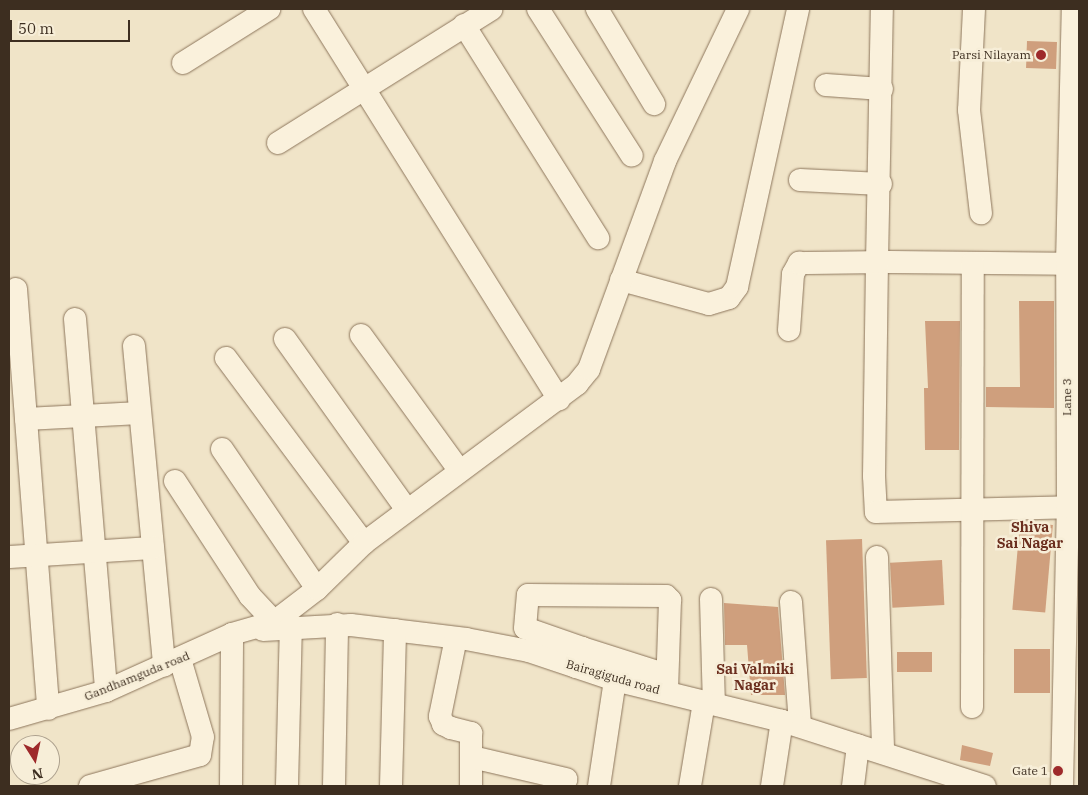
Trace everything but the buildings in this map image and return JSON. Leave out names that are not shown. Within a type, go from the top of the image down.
[{"type":"street","points":[[183,63],[269,9]]},
{"type":"street","points":[[314,9],[559,399]]},
{"type":"street","points":[[278,143],[363,87],[492,9]]},
{"type":"street","points":[[538,9],[632,156]]},
{"type":"street","points":[[596,9],[654,104]]},
{"type":"street","points":[[287,786],[282,624],[337,566],[364,542],[459,470],[559,399],[588,369],[666,161],[738,9]]},
{"type":"street","points":[[621,280],[709,304],[729,298],[738,287],[798,9]]},
{"type":"street","points":[[882,9],[882,89],[877,262],[876,512],[1073,507]]},
{"type":"street","points":[[974,9],[969,110],[981,213]]},
{"type":"street","name":"Lane 3","points":[[1062,786],[1073,507],[1073,9]]},
{"type":"street","points":[[464,25],[598,238]]},
{"type":"street","points":[[826,85],[882,89]]},
{"type":"street","points":[[800,180],[880,184]]},
{"type":"street","points":[[789,330],[793,274],[799,263],[1073,264]]},
{"type":"street","points":[[972,707],[973,263]]},
{"type":"street","points":[[16,289],[20,414],[36,555],[48,709]]},
{"type":"street","points":[[75,319],[106,691]]},
{"type":"street","points":[[361,335],[459,470]]},
{"type":"street","points":[[285,338],[407,510]]},
{"type":"street","points":[[90,786],[125,782],[194,757],[203,749],[203,737],[172,663],[153,548],[134,346]]},
{"type":"street","points":[[226,358],[364,542]]},
{"type":"street","points":[[20,414],[83,415],[140,413]]},
{"type":"street","points":[[222,449],[317,589]]},
{"type":"street","points":[[175,481],[250,596],[282,624]]},
{"type":"street","points":[[9,557],[153,548]]},
{"type":"street","points":[[877,558],[883,753]]},
{"type":"street","points":[[528,595],[666,596],[670,600],[667,684],[579,658],[527,631],[524,624],[528,595]]},
{"type":"street","points":[[690,786],[709,703],[711,599]]},
{"type":"street","points":[[772,786],[791,724],[791,602]]},
{"type":"street","name":"Bairagiguda road","points":[[282,624],[337,624],[395,630],[579,658],[615,680],[667,684],[709,703],[791,724],[858,745],[953,781],[985,786]]},
{"type":"street","name":"Gandhamguda road","points":[[9,719],[106,691],[172,663],[232,634],[282,624]]},
{"type":"street","points":[[334,786],[337,624]]},
{"type":"street","points":[[391,786],[395,630]]},
{"type":"street","points":[[231,786],[232,634]]},
{"type":"street","points":[[456,638],[440,716],[443,724],[450,728],[471,733],[471,786]]},
{"type":"street","points":[[599,786],[615,680]]},
{"type":"street","points":[[853,786],[858,745]]},
{"type":"street","points":[[472,757],[566,780]]},
{"type":"place","name":"Parsi Nilayam","points":[[1041,55]]},
{"type":"place","name":"Gate 1","points":[[1058,771]]},
{"type":"district","name":"Shiva Sai Nagar","points":[[1030,536]]},
{"type":"district","name":"Sai Valmiki Nagar","points":[[755,678]]}]
